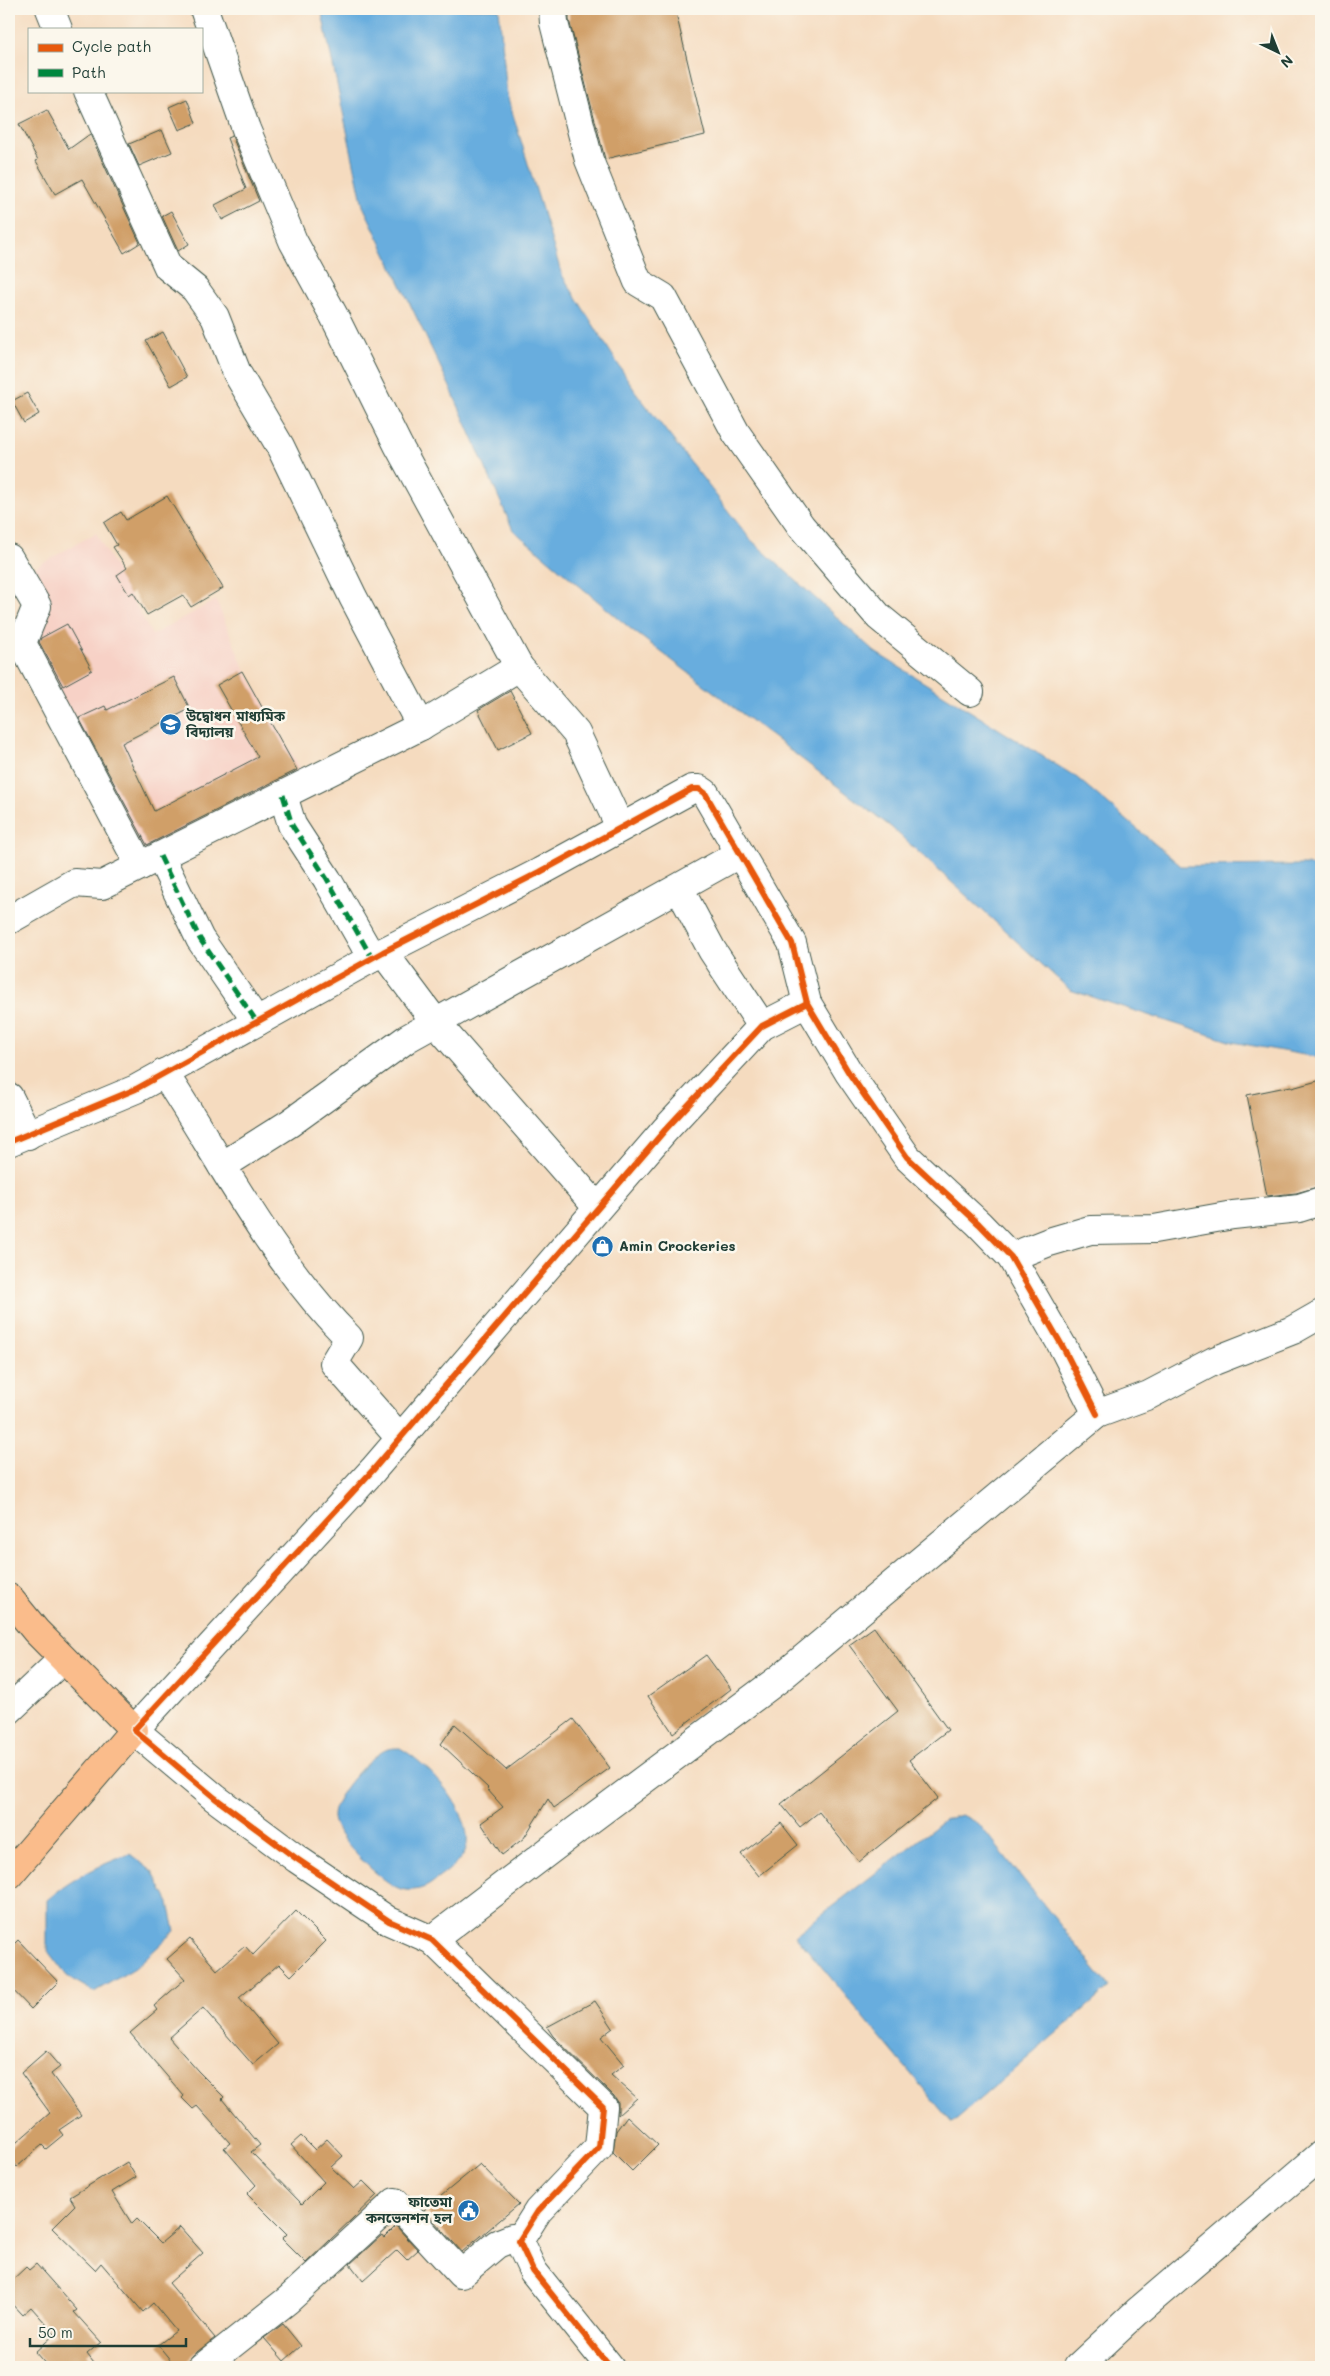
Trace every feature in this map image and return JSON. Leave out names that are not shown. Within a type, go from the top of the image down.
[{"type":"main road","points":[[9,1598],[63,1659],[134,1730],[9,1875]]},
{"type":"street","points":[[50,9],[58,28]]},
{"type":"street","points":[[204,9],[246,129],[293,241],[334,316],[398,445],[519,667],[576,733],[620,827]]},
{"type":"street","points":[[553,9],[554,23],[589,160],[638,282],[663,296],[736,432],[801,526],[879,617],[970,692]]},
{"type":"street","points":[[88,92],[168,267],[195,289],[215,317],[237,373],[280,446],[354,597],[422,726]]},
{"type":"street","points":[[9,558],[38,606],[22,643],[150,861],[200,939],[257,1022]]},
{"type":"street","points":[[9,920],[74,883],[102,885],[422,726],[519,667]]},
{"type":"street","points":[[9,1097],[18,1138],[136,1089],[378,955],[540,872],[692,789],[699,789],[714,807],[739,854],[792,943],[807,1003],[849,1073],[907,1157],[979,1224],[1010,1257],[1064,1349],[1097,1414]]},
{"type":"street","points":[[283,795],[292,825],[378,955],[597,1207]]},
{"type":"street","points":[[222,1166],[290,1123],[384,1054],[739,854]]},
{"type":"street","points":[[679,888],[712,950],[762,1026]]},
{"type":"street","points":[[519,2240],[538,2211],[599,2147],[603,2107],[432,1940],[389,1921],[297,1859],[214,1798],[134,1730],[400,1438],[665,1130],[762,1026],[807,1003]]},
{"type":"street","points":[[164,1073],[245,1205],[329,1317],[349,1338],[334,1364],[400,1438]]},
{"type":"street","points":[[1010,1257],[1049,1242],[1090,1230],[1154,1229],[1233,1216],[1300,1208],[1321,1201]]},
{"type":"street","points":[[432,1940],[780,1678],[1097,1414],[1149,1395],[1214,1361],[1293,1330],[1321,1314]]},
{"type":"street","points":[[9,1710],[63,1659]]},
{"type":"street","points":[[1078,2367],[1144,2306],[1321,2155]]},
{"type":"street","points":[[204,2367],[288,2300],[395,2202],[461,2274],[497,2244],[512,2238],[519,2240],[533,2271],[610,2367]]},
{"type":"shaded area","name":"উদ্বোধন মাধ্যমিক বিদ্যালয়","points":[[96,533],[152,635],[216,600],[243,666],[308,782],[140,866],[22,643],[37,606],[19,576]]},
{"type":"water","points":[[321,9],[499,9],[507,95],[562,275],[635,391],[750,539],[875,652],[1076,777],[1181,866],[1305,865],[1321,867],[1321,1058],[1232,1042],[1070,990],[891,827],[631,629],[513,530],[450,387],[363,206]]},
{"type":"water","points":[[392,1748],[400,1748],[422,1764],[445,1789],[455,1802],[466,1830],[467,1844],[458,1861],[432,1883],[415,1890],[405,1890],[396,1887],[358,1857],[341,1836],[333,1818],[338,1800],[362,1768],[380,1753]]},
{"type":"water","points":[[962,1815],[978,1823],[1110,1987],[952,2123],[795,1935],[946,1819]]},
{"type":"water","points":[[130,1854],[153,1872],[169,1903],[175,1931],[135,1968],[94,1992],[67,1976],[47,1950],[47,1900],[66,1885],[87,1873]]},
{"type":"building","points":[[569,9],[675,9],[705,135],[605,159],[569,20]]},
{"type":"building","points":[[187,99],[196,123],[179,130],[169,107]]},
{"type":"building","points":[[47,110],[69,149],[90,134],[140,243],[124,253],[82,179],[55,194],[36,161],[38,160],[19,124]]},
{"type":"building","points":[[162,130],[172,152],[139,166],[129,144]]},
{"type":"building","points":[[232,136],[259,201],[222,220],[215,205],[246,189],[227,138]]},
{"type":"building","points":[[171,211],[189,244],[178,251],[162,216]]},
{"type":"building","points":[[163,332],[187,377],[171,386],[146,341]]},
{"type":"building","points":[[27,393],[39,414],[24,423],[12,401]]},
{"type":"building","points":[[167,496],[223,588],[191,607],[183,595],[147,615],[133,592],[129,595],[117,575],[127,568],[113,547],[117,545],[104,523],[121,512],[126,520]]},
{"type":"building","points":[[67,624],[92,670],[63,686],[39,642],[41,638]]},
{"type":"building","points":[[242,671],[297,770],[147,845],[79,718],[105,706],[107,710],[174,677],[190,709],[122,743],[154,811],[258,757],[217,685]]},
{"type":"building","points":[[510,691],[532,733],[498,750],[478,710]]},
{"type":"building","points":[[1321,1080],[1321,1186],[1296,1193],[1267,1196],[1247,1095],[1291,1086],[1292,1088]]},
{"type":"building","points":[[874,1627],[948,1730],[909,1760],[938,1798],[859,1862],[819,1812],[800,1827],[781,1804],[898,1711],[849,1645]]},
{"type":"building","points":[[706,1655],[731,1689],[673,1733],[648,1696]]},
{"type":"building","points":[[573,1719],[610,1768],[554,1808],[548,1799],[524,1838],[502,1855],[481,1823],[503,1807],[488,1788],[441,1744],[455,1724],[506,1770]]},
{"type":"building","points":[[781,1823],[798,1845],[759,1876],[741,1854]]},
{"type":"building","points":[[296,1911],[326,1941],[291,1976],[279,1964],[239,1998],[278,2044],[253,2065],[203,2008],[169,2038],[224,2097],[222,2099],[260,2145],[251,2152],[302,2204],[324,2182],[291,2145],[301,2136],[315,2150],[327,2139],[343,2156],[331,2167],[354,2189],[363,2181],[377,2195],[306,2263],[282,2239],[287,2234],[247,2194],[256,2185],[224,2148],[230,2143],[197,2106],[193,2109],[182,2098],[184,2096],[130,2033],[157,2010],[154,2006],[185,1979],[167,1959],[190,1939],[217,1970],[245,1946],[253,1955]]},
{"type":"building","points":[[18,1940],[58,1982],[31,2009],[9,1986],[9,1949]]},
{"type":"building","points":[[595,2001],[613,2028],[601,2037],[624,2065],[611,2075],[637,2098],[618,2115],[618,2102],[614,2096],[553,2036],[547,2027]]},
{"type":"building","points":[[46,2051],[60,2067],[51,2074],[81,2115],[59,2130],[63,2135],[46,2149],[42,2145],[17,2167],[9,2158],[9,2149],[50,2113],[21,2073]]},
{"type":"building","points":[[627,2116],[658,2145],[632,2171],[613,2152],[616,2131]]},
{"type":"building","points":[[127,2162],[136,2177],[112,2192],[132,2224],[137,2219],[161,2243],[180,2227],[203,2253],[169,2283],[215,2338],[193,2355],[182,2367],[176,2367],[158,2345],[176,2331],[153,2303],[143,2312],[101,2263],[95,2270],[52,2228],[75,2205],[70,2197]]},
{"type":"building","name":"ফাতেমা কনভেনশন হল","points":[[480,2164],[519,2204],[462,2252],[424,2210]]},
{"type":"building","points":[[396,2226],[418,2250],[407,2260],[397,2250],[363,2281],[350,2264],[382,2235],[384,2238]]},
{"type":"building","points":[[36,2264],[77,2310],[74,2312],[101,2342],[87,2354],[97,2367],[48,2367],[35,2352],[55,2334],[31,2307],[22,2315],[9,2301],[9,2283],[26,2267],[29,2270]]},
{"type":"building","points":[[283,2324],[301,2346],[284,2361],[264,2338]]},
{"type":"marked path","points":[[283,795],[292,825],[327,879],[372,958]]},
{"type":"marked path","points":[[160,856],[200,939],[257,1022]]},
{"type":"cycle path","points":[[9,1142],[136,1089],[383,952],[540,872],[692,789],[699,789],[705,793],[792,943],[807,1003],[849,1073],[907,1157],[979,1224],[1011,1257],[1064,1349],[1097,1414]]},
{"type":"cycle path","points":[[610,2367],[533,2271],[519,2241],[538,2211],[599,2147],[603,2107],[432,1940],[389,1921],[297,1859],[215,1798],[134,1730],[373,1470],[665,1130],[762,1026],[807,1003]]},
{"type":"place","name":"উদ্বোধন মাধ্যমিক বিদ্যালয়","points":[[170,724]]},
{"type":"place","name":"Amin Crockeries","points":[[603,1246]]},
{"type":"place","name":"ফাতেমা কনভেনশন হল","points":[[468,2210]]}]
